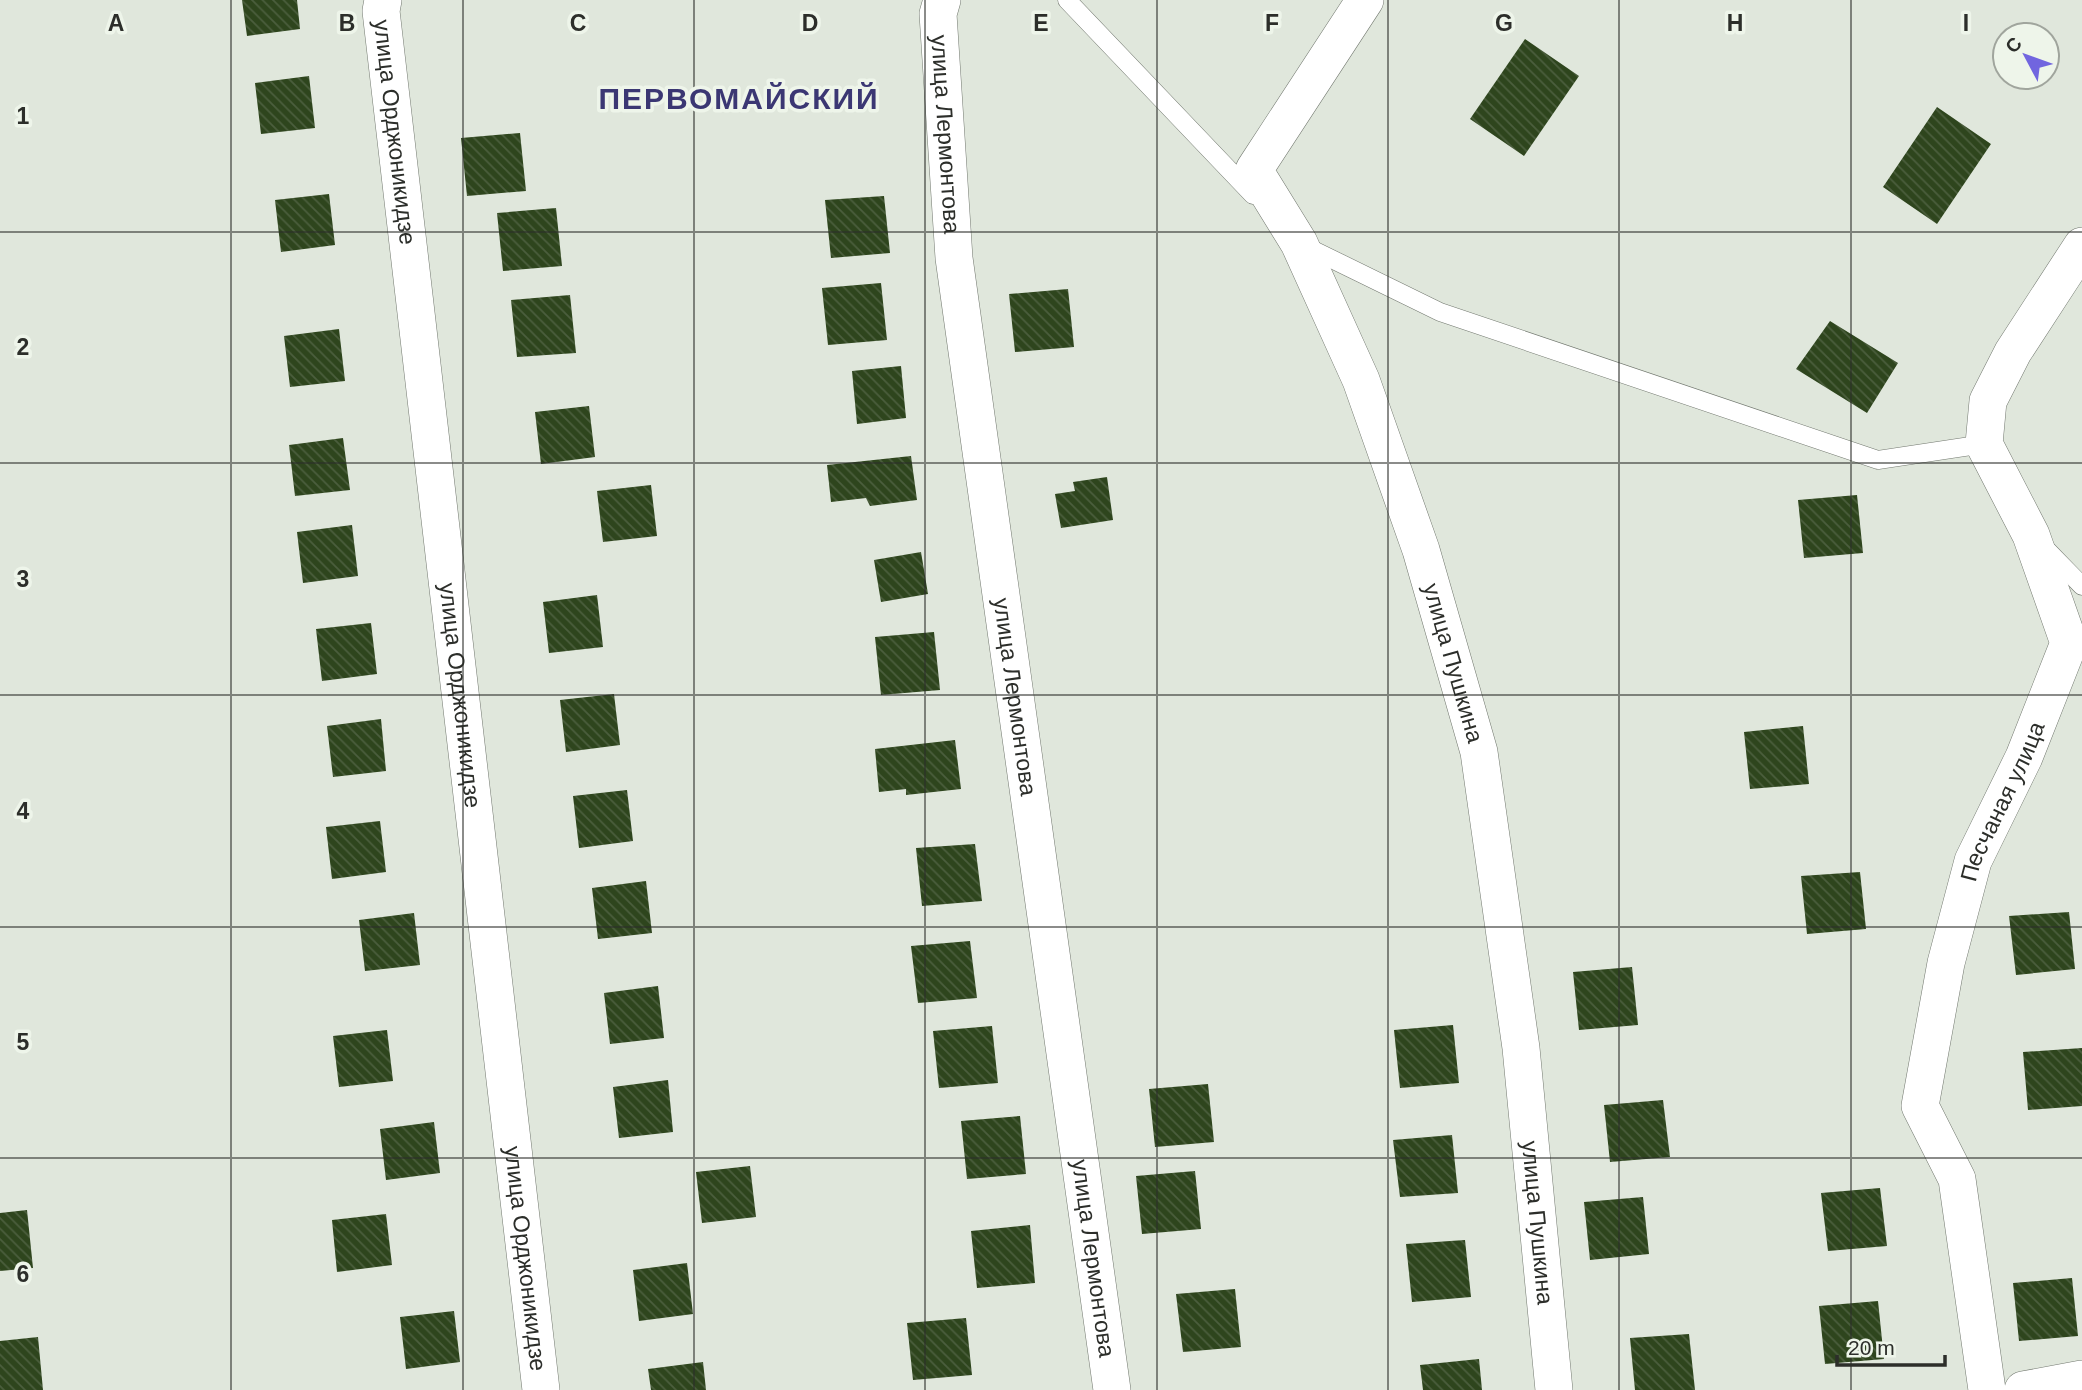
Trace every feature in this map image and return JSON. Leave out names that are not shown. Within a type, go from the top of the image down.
[{"type":"street","name":"улица Орджоникидзе","points":[[383,0],[381,11],[541,1390]]},
{"type":"street","name":"улица Лермонтова","points":[[942,0],[938,14],[954,258],[1112,1390]]},
{"type":"street","name":"улица Пушкина","points":[[1366,0],[1254,170],[1299,243],[1362,380],[1421,550],[1479,752],[1521,1048],[1554,1390]]},
{"type":"street","points":[[1984,444],[1989,401],[2007,364],[2082,246]]},
{"type":"street","name":"Песчаная улица","points":[[1984,444],[2031,535],[2069,643],[2024,757],[1973,861],[1946,963],[1920,1106],[1957,1179],[1987,1390]]},
{"type":"street","points":[[2023,1390],[2082,1379]]},
{"type":"lane","points":[[1067,0],[1299,243],[1440,312],[1878,460],[1984,444],[2032,535],[2082,586]]},
{"type":"building","points":[[242,0],[297,0],[300,29],[247,36]]},
{"type":"building","points":[[1525,39],[1579,76],[1524,156],[1470,119]]},
{"type":"building","points":[[309,76],[315,128],[261,134],[255,83]]},
{"type":"building","points":[[1937,107],[1991,144],[1937,224],[1883,187]]},
{"type":"building","points":[[520,133],[526,191],[467,196],[461,138]]},
{"type":"building","points":[[329,194],[335,245],[281,252],[275,200]]},
{"type":"building","points":[[884,196],[890,253],[831,258],[825,200]]},
{"type":"building","points":[[556,208],[562,266],[503,271],[497,213]]},
{"type":"building","points":[[881,283],[887,340],[828,345],[822,288]]},
{"type":"building","points":[[1068,289],[1074,347],[1015,352],[1009,294]]},
{"type":"building","points":[[570,295],[576,353],[517,357],[511,300]]},
{"type":"building","points":[[1830,321],[1898,363],[1867,413],[1796,369]]},
{"type":"building","points":[[339,329],[345,381],[290,387],[284,336]]},
{"type":"building","points":[[901,366],[906,418],[857,424],[852,371]]},
{"type":"building","points":[[589,406],[595,457],[541,464],[535,412]]},
{"type":"building","points":[[343,438],[350,490],[295,496],[289,445]]},
{"type":"building","points":[[911,456],[917,500],[870,506],[866,498],[831,502],[827,465]]},
{"type":"building","points":[[1107,477],[1113,520],[1061,528],[1055,494],[1075,491],[1073,482]]},
{"type":"building","points":[[651,485],[657,536],[603,542],[597,491]]},
{"type":"building","points":[[1857,495],[1863,553],[1804,558],[1798,500]]},
{"type":"building","points":[[352,525],[358,576],[303,583],[297,532]]},
{"type":"building","points":[[921,552],[928,594],[881,602],[874,560]]},
{"type":"building","points":[[597,595],[603,647],[549,653],[543,602]]},
{"type":"building","points":[[371,623],[377,674],[322,681],[316,629]]},
{"type":"building","points":[[934,632],[940,690],[881,695],[875,637]]},
{"type":"building","points":[[614,694],[620,745],[566,752],[560,700]]},
{"type":"building","points":[[381,719],[386,771],[333,777],[327,726]]},
{"type":"building","points":[[1803,726],[1809,784],[1750,789],[1744,732]]},
{"type":"building","points":[[955,740],[961,789],[906,795],[906,789],[879,792],[875,749]]},
{"type":"building","points":[[627,790],[633,841],[579,848],[573,796]]},
{"type":"building","points":[[380,821],[386,872],[332,879],[326,827]]},
{"type":"building","points":[[975,844],[982,901],[922,906],[916,848]]},
{"type":"building","points":[[1860,872],[1866,929],[1807,934],[1801,876]]},
{"type":"building","points":[[646,881],[652,933],[598,939],[592,888]]},
{"type":"building","points":[[2069,912],[2075,969],[2016,975],[2009,916]]},
{"type":"building","points":[[414,913],[420,965],[365,971],[359,920]]},
{"type":"building","points":[[970,941],[977,998],[918,1003],[911,946]]},
{"type":"building","points":[[1632,967],[1638,1025],[1579,1030],[1573,972]]},
{"type":"building","points":[[658,986],[664,1038],[610,1044],[604,993]]},
{"type":"building","points":[[1453,1025],[1459,1083],[1400,1088],[1394,1030]]},
{"type":"building","points":[[992,1026],[998,1083],[939,1088],[933,1031]]},
{"type":"building","points":[[387,1030],[393,1081],[339,1087],[333,1036]]},
{"type":"building","points":[[2082,1048],[2082,1106],[2028,1110],[2023,1052]]},
{"type":"building","points":[[668,1080],[673,1132],[619,1138],[613,1087]]},
{"type":"building","points":[[1208,1084],[1214,1142],[1155,1147],[1149,1089]]},
{"type":"building","points":[[1663,1100],[1670,1157],[1610,1162],[1604,1105]]},
{"type":"building","points":[[1020,1116],[1026,1174],[967,1179],[961,1121]]},
{"type":"building","points":[[434,1122],[440,1173],[386,1180],[380,1129]]},
{"type":"building","points":[[1452,1135],[1458,1193],[1400,1197],[1393,1140]]},
{"type":"building","points":[[750,1166],[756,1217],[702,1223],[696,1172]]},
{"type":"building","points":[[1195,1171],[1201,1229],[1142,1234],[1136,1176]]},
{"type":"building","points":[[1880,1188],[1887,1246],[1828,1251],[1821,1193]]},
{"type":"building","points":[[1643,1197],[1649,1254],[1590,1260],[1584,1202]]},
{"type":"building","points":[[27,1210],[33,1268],[0,1271],[0,1213]]},
{"type":"building","points":[[386,1214],[392,1265],[337,1272],[332,1220]]},
{"type":"building","points":[[1030,1225],[1035,1283],[977,1288],[971,1231]]},
{"type":"building","points":[[1465,1240],[1471,1297],[1412,1302],[1406,1244]]},
{"type":"building","points":[[687,1263],[693,1314],[639,1321],[633,1270]]},
{"type":"building","points":[[2072,1278],[2078,1336],[2019,1341],[2013,1283]]},
{"type":"building","points":[[1235,1289],[1241,1347],[1183,1352],[1176,1294]]},
{"type":"building","points":[[1878,1301],[1884,1359],[1825,1364],[1819,1306]]},
{"type":"building","points":[[454,1311],[460,1362],[406,1369],[400,1317]]},
{"type":"building","points":[[966,1318],[972,1375],[913,1380],[907,1323]]},
{"type":"building","points":[[1689,1334],[1695,1390],[1635,1390],[1630,1338]]},
{"type":"building","points":[[38,1337],[43,1390],[0,1390],[0,1341]]},
{"type":"building","points":[[1479,1359],[1482,1390],[1423,1390],[1420,1365]]},
{"type":"building","points":[[703,1362],[706,1390],[651,1390],[648,1369]]},
{"type":"district","name":"ПЕРВОМАЙСКИЙ","points":[[739,98]]}]
